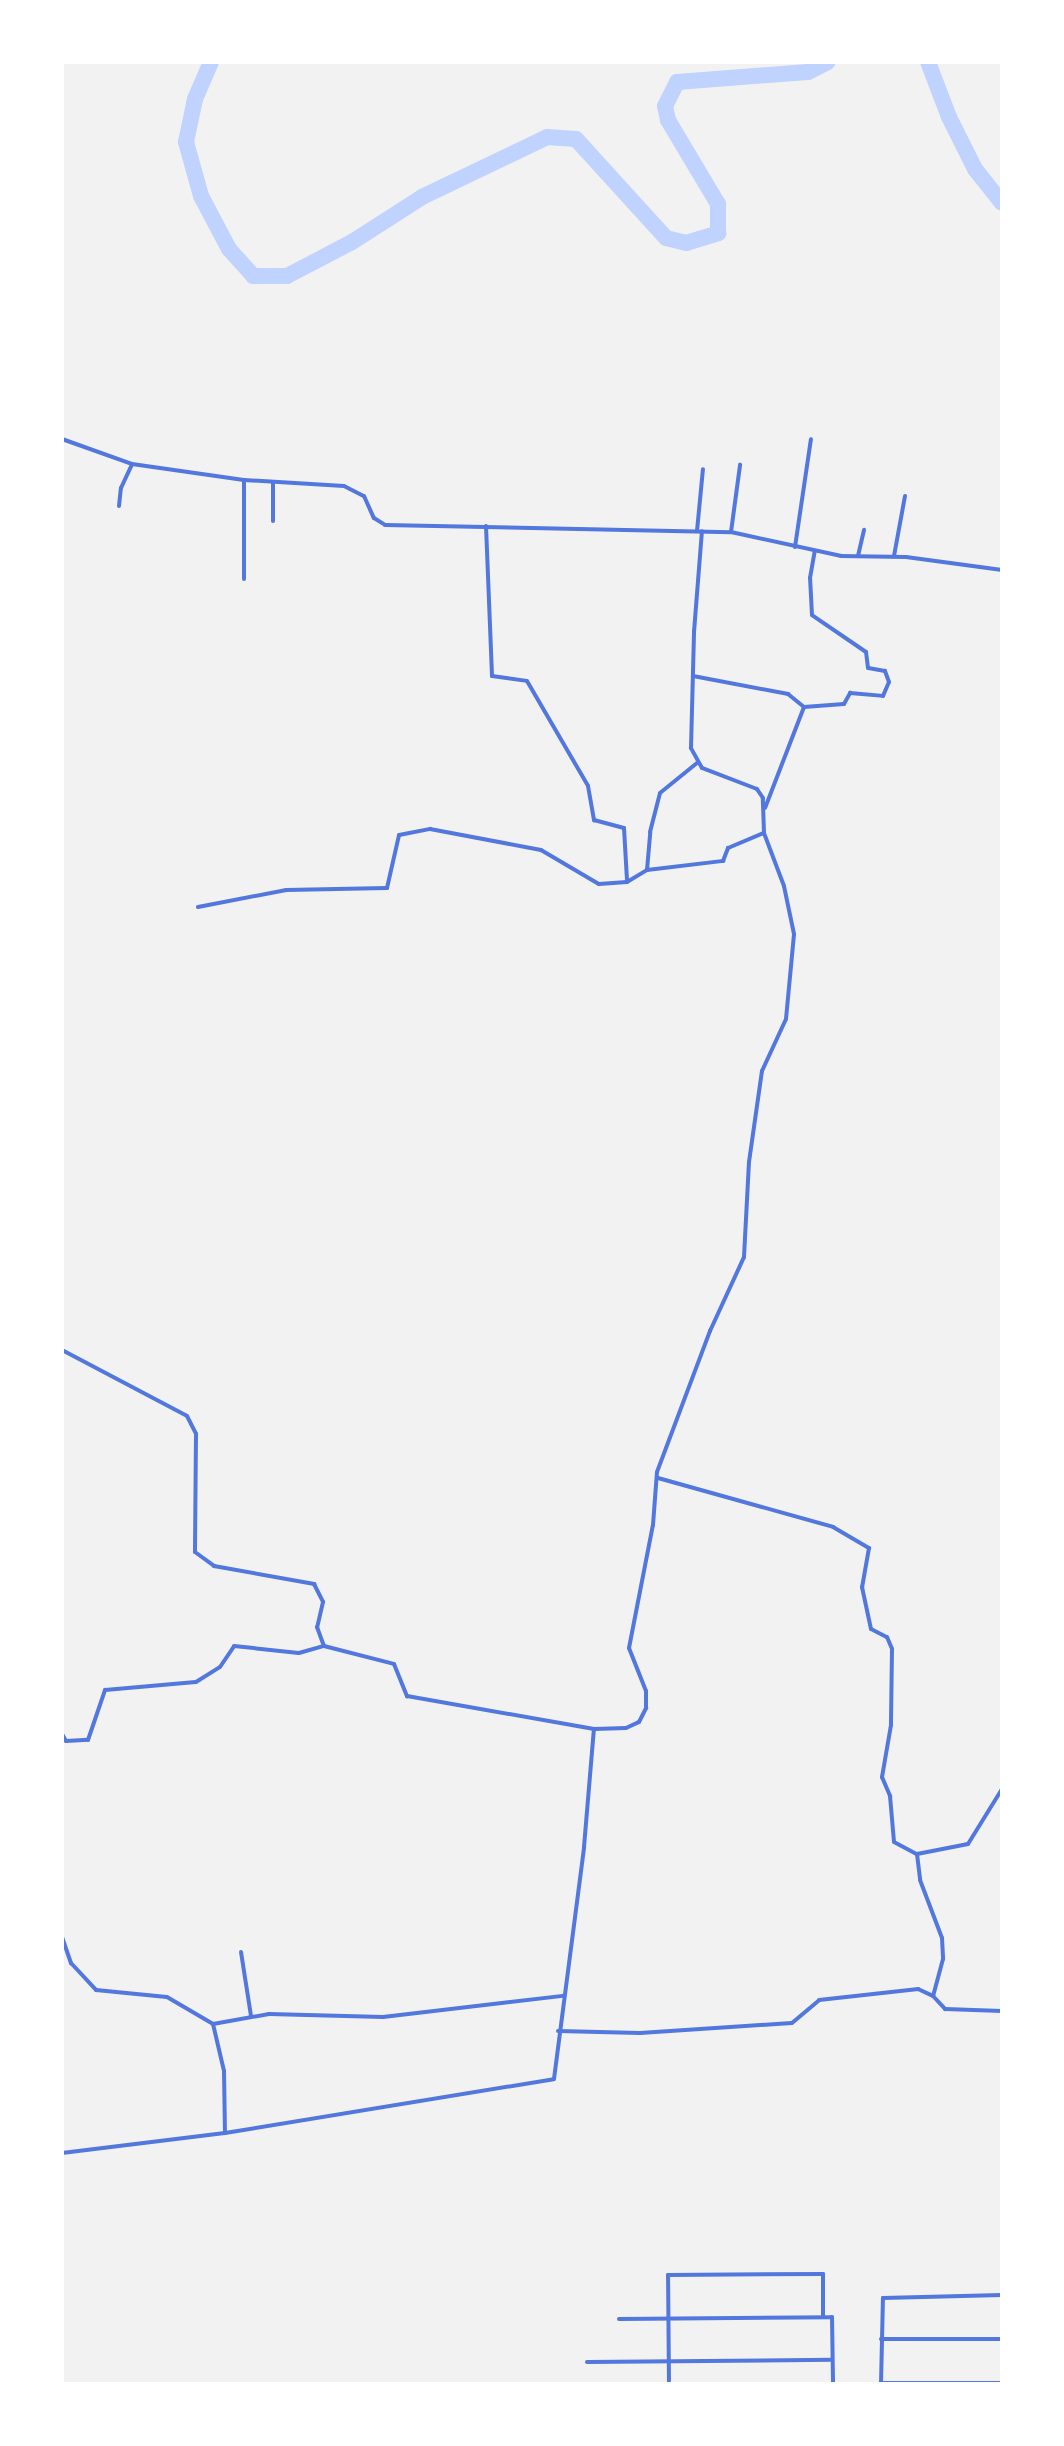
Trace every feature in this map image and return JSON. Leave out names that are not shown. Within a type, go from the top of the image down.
[{"type":"street","points":[[62,439],[132,464],[244,480],[344,486],[364,496],[374,518],[385,525],[731,532],[815,551],[894,556],[1002,570]]},
{"type":"street","points":[[795,547],[811,439]]},
{"type":"street","points":[[119,506],[121,488],[132,464]]},
{"type":"street","points":[[731,532],[740,465]]},
{"type":"street","points":[[62,1734],[66,1741],[88,1740],[105,1690],[196,1682],[220,1667],[234,1646],[299,1653],[324,1646],[394,1664],[407,1696],[594,1729],[626,1728],[639,1722],[646,1708],[646,1691],[629,1648],[653,1525],[657,1472],[710,1331],[744,1257],[749,1162],[762,1071],[786,1019],[794,934],[784,886],[764,833],[760,791],[702,768],[691,748],[703,469]]},
{"type":"street","points":[[244,480],[244,579]]},
{"type":"street","points":[[273,482],[273,521]]},
{"type":"street","points":[[894,556],[905,496]]},
{"type":"street","points":[[486,526],[492,676],[527,681],[588,786],[594,820],[624,828],[627,882]]},
{"type":"street","points":[[858,556],[864,530]]},
{"type":"street","points":[[693,676],[788,694],[804,707],[844,704],[850,693],[883,696],[889,682],[885,671],[868,668],[866,652],[812,615],[810,578],[815,551]]},
{"type":"street","points":[[762,814],[804,707]]},
{"type":"street","points":[[647,870],[650,832],[660,793],[698,763]]},
{"type":"street","points":[[198,907],[286,890],[387,888],[399,835],[430,829],[541,850],[599,884],[627,882],[647,870],[723,861],[728,848],[764,833]]},
{"type":"street","points":[[62,1350],[187,1416],[196,1434],[195,1552],[214,1566],[314,1584],[323,1602],[317,1627],[324,1646]]},
{"type":"street","points":[[658,1478],[833,1527],[869,1548],[862,1587],[871,1629],[887,1637],[892,1649],[891,1725],[882,1777],[890,1796],[894,1842],[917,1854],[968,1844],[1002,1789]]},
{"type":"street","points":[[62,2153],[225,2133],[551,2081],[555,2072],[584,1847],[594,1729]]},
{"type":"street","points":[[917,1854],[920,1880],[942,1938],[943,1959],[933,1996]]},
{"type":"street","points":[[62,1937],[71,1963],[96,1990],[167,1997],[213,2024],[251,2016],[303,2013],[383,2017],[563,1996]]},
{"type":"street","points":[[241,1952],[251,2016]]},
{"type":"street","points":[[558,2031],[640,2033],[792,2023],[819,2000],[918,1989],[933,1996],[945,2009],[1002,2011]]},
{"type":"street","points":[[213,2024],[224,2071],[225,2133]]},
{"type":"street","points":[[669,2384],[668,2275],[823,2274],[823,2317]]},
{"type":"street","points":[[1002,2295],[887,2295],[881,2303],[881,2384],[1002,2383]]},
{"type":"street","points":[[619,2319],[832,2317],[833,2384]]},
{"type":"street","points":[[881,2339],[1002,2339]]},
{"type":"street","points":[[587,2362],[832,2360]]},
{"type":"waterway","points":[[211,62],[195,99],[186,142],[201,196],[229,249],[253,276],[287,276],[352,242],[422,197],[547,137],[576,139],[666,238],[686,243],[718,233],[718,204],[668,120],[665,106],[677,82],[808,72],[828,62]]},
{"type":"waterway","points":[[928,62],[949,117],[975,169],[1002,203]]}]
